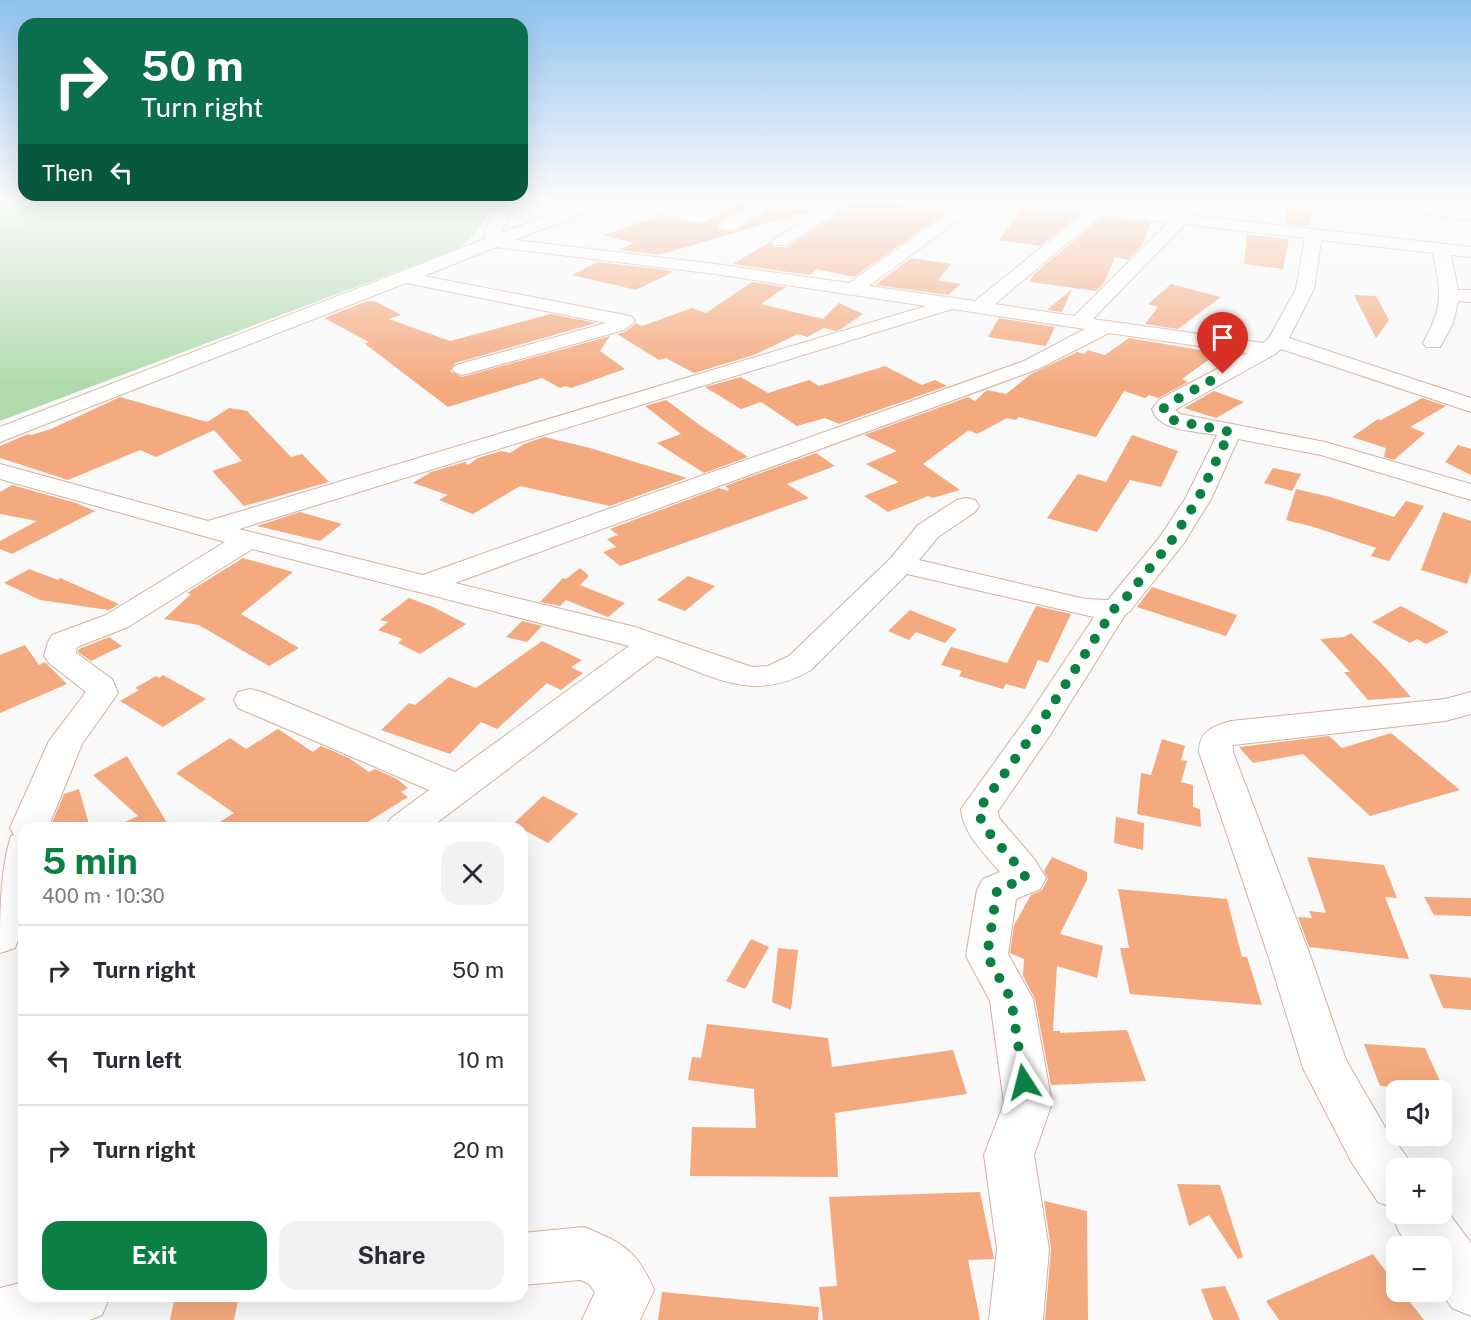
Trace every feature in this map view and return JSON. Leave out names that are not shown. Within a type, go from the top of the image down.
[{"type":"street","points":[[0,435],[438,264]]},
{"type":"street","points":[[672,264],[1273,346],[1471,405]]},
{"type":"street","points":[[853,289],[889,264]]},
{"type":"street","points":[[980,307],[1032,264]]},
{"type":"street","points":[[1080,321],[1132,264]]},
{"type":"street","points":[[1309,264],[1305,289],[1273,346],[1168,404],[1163,409],[1165,415],[1173,420],[1354,456],[1471,492]]},
{"type":"street","points":[[1433,343],[1443,324],[1450,295],[1444,264]]},
{"type":"street","points":[[404,277],[625,321],[617,326],[463,369]]},
{"type":"street","points":[[1450,295],[1471,296]]},
{"type":"street","points":[[211,529],[955,304]]},
{"type":"street","points":[[426,584],[1031,365],[1108,325]]},
{"type":"street","points":[[1016,1320],[1023,1249],[1009,1155],[1028,1103],[1011,999],[987,956],[997,890],[1026,878],[1021,867],[984,826],[978,816],[979,809],[1038,727],[1114,609],[1120,605],[1170,543],[1198,499],[1230,432]]},
{"type":"street","points":[[0,471],[248,540],[624,634],[749,678],[766,679],[782,675],[800,663],[902,564],[928,531],[966,506]]},
{"type":"street","points":[[32,822],[66,741],[102,693],[101,686],[60,656],[63,642],[117,621],[248,540]]},
{"type":"street","points":[[902,564],[1085,608],[1114,609]]},
{"type":"street","points":[[412,822],[653,644]]},
{"type":"street","points":[[250,700],[458,788]]},
{"type":"street","points":[[1386,1170],[1369,1146],[1326,1068],[1289,955],[1216,752],[1216,742],[1222,736],[1231,733],[1445,710],[1471,703]]},
{"type":"street","points":[[0,936],[18,868]]},
{"type":"street","points":[[528,1258],[584,1253],[608,1265],[627,1290],[609,1320]]},
{"type":"street","points":[[1452,1262],[1471,1289]]},
{"type":"street","points":[[0,1315],[57,1302]]},
{"type":"green space","points":[[0,264],[418,264],[0,421]]},
{"type":"building","points":[[595,264],[673,272],[636,290],[572,275]]},
{"type":"building","points":[[733,264],[873,264],[854,277],[817,269],[810,275]]},
{"type":"building","points":[[904,264],[951,264],[938,280],[961,284],[948,295],[875,285]]},
{"type":"building","points":[[1047,264],[1112,264],[1104,283],[1096,291],[1030,282],[1033,275]]},
{"type":"building","points":[[1244,264],[1284,264],[1283,269]]},
{"type":"building","points":[[752,282],[786,287],[761,304],[823,319],[839,303],[863,314],[836,331],[824,328],[807,337],[798,334],[754,355],[694,373],[666,358],[659,360],[617,334],[625,332],[636,323],[642,326],[692,308],[706,313]]},
{"type":"building","points":[[1171,284],[1221,297],[1178,329],[1145,324],[1158,307],[1148,304]]},
{"type":"building","points":[[1072,289],[1062,312],[1047,310]]},
{"type":"building","points":[[1354,295],[1376,296],[1389,320],[1376,338]]},
{"type":"building","points":[[367,301],[377,302],[401,315],[389,319],[450,341],[551,314],[596,323],[455,363],[450,371],[462,377],[610,336],[600,351],[625,369],[571,388],[566,386],[560,388],[542,378],[448,407],[365,344],[369,342],[324,318]]},
{"type":"building","points":[[999,318],[1055,327],[1046,346],[988,337]]},
{"type":"building","points":[[1129,338],[1218,353],[1182,379],[1188,382],[1158,398],[1149,395],[1145,398],[1124,391],[1096,437],[1019,417],[1016,420],[1007,418],[977,434],[969,430],[923,464],[960,490],[932,498],[928,496],[888,512],[864,496],[899,482],[866,464],[897,451],[864,435],[968,397],[975,401],[987,390],[1006,394],[1031,374],[1077,352],[1084,354],[1088,350],[1105,355]]},
{"type":"building","points":[[885,366],[922,385],[935,380],[947,386],[839,424],[825,418],[797,426],[761,402],[741,409],[705,387],[741,377],[768,393],[809,380],[819,386]]},
{"type":"building","points":[[1214,391],[1244,402],[1216,418],[1184,408]]},
{"type":"building","points":[[120,397],[207,422],[229,408],[247,411],[291,457],[302,454],[329,482],[244,506],[212,471],[242,461],[214,430],[156,457],[140,450],[68,480],[0,458],[0,446],[28,434],[51,429]]},
{"type":"building","points":[[1422,398],[1446,406],[1410,427],[1425,433],[1394,460],[1384,457],[1386,448],[1352,437],[1378,419],[1381,420]]},
{"type":"building","points":[[666,400],[748,457],[704,473],[657,443],[681,434],[645,406]]},
{"type":"building","points":[[1132,435],[1178,451],[1161,487],[1130,480],[1097,532],[1047,518],[1078,474],[1106,482]]},
{"type":"building","points":[[544,437],[590,448],[687,478],[610,506],[520,486],[473,514],[439,500],[448,495],[413,483],[431,472],[465,462],[468,465],[478,458],[501,451],[510,453],[524,444]]},
{"type":"building","points":[[1458,445],[1471,449],[1471,475],[1445,462]]},
{"type":"building","points":[[816,453],[835,466],[787,484],[809,498],[620,566],[603,552],[616,547],[607,539],[618,535],[610,529],[719,488],[728,491],[729,489],[725,486]]},
{"type":"building","points":[[1273,468],[1301,474],[1292,491],[1264,483]]},
{"type":"building","points":[[12,485],[76,503],[95,511],[12,554],[0,549],[0,541],[37,521],[0,514],[0,492]]},
{"type":"building","points":[[1296,489],[1394,517],[1406,501],[1424,506],[1389,561],[1371,556],[1376,548],[1286,520]]},
{"type":"building","points":[[300,512],[342,524],[320,541],[257,526]]},
{"type":"building","points":[[1443,512],[1471,521],[1471,572],[1467,584],[1421,570]]},
{"type":"building","points":[[243,558],[293,572],[241,614],[299,648],[269,666],[199,625],[164,619],[191,594],[187,593]]},
{"type":"building","points":[[580,568],[589,576],[580,585],[625,603],[608,617],[566,600],[560,606],[540,602],[563,578],[566,579]]},
{"type":"building","points":[[29,569],[58,580],[60,578],[119,604],[109,610],[40,600],[4,583]]},
{"type":"building","points":[[688,576],[715,586],[685,611],[657,600]]},
{"type":"building","points":[[1152,587],[1237,615],[1226,636],[1137,607]]},
{"type":"building","points":[[409,598],[466,624],[420,654],[398,643],[403,639],[378,630],[388,622],[380,620]]},
{"type":"building","points":[[1036,606],[1071,614],[1048,663],[1038,660],[1025,689],[1006,684],[1003,689],[959,676],[962,671],[941,665],[951,647],[1007,663]]},
{"type":"building","points":[[1401,606],[1449,632],[1426,644],[1417,639],[1410,643],[1372,622]]},
{"type":"building","points":[[910,610],[957,629],[945,643],[916,632],[909,640],[888,631]]},
{"type":"building","points":[[522,621],[542,626],[527,642],[506,637]]},
{"type":"building","points":[[1351,633],[1411,697],[1368,700],[1344,672],[1350,672],[1320,639],[1344,637]]},
{"type":"building","points":[[109,637],[122,646],[91,661],[78,652],[79,649]]},
{"type":"building","points":[[542,641],[582,660],[571,667],[583,673],[561,690],[547,683],[497,729],[481,722],[450,754],[381,730],[409,703],[415,705],[449,677],[476,688]]},
{"type":"building","points":[[25,645],[39,665],[45,662],[67,684],[0,713],[0,655]]},
{"type":"building","points":[[163,675],[206,699],[163,727],[120,701],[139,690],[135,688],[156,676],[159,678]]},
{"type":"building","points":[[278,729],[313,752],[321,746],[349,758],[369,772],[375,769],[397,779],[408,788],[401,792],[408,797],[368,822],[220,822],[234,813],[176,773],[230,738],[246,749]]},
{"type":"building","points":[[1391,733],[1460,790],[1370,816],[1303,754],[1253,763],[1239,747],[1329,736],[1342,748]]},
{"type":"building","points":[[1162,739],[1185,746],[1181,760],[1187,761],[1181,782],[1193,785],[1193,807],[1200,809],[1201,827],[1137,814],[1141,773],[1151,775]]},
{"type":"building","points":[[127,756],[166,822],[124,822],[138,816],[93,775]]},
{"type":"building","points":[[79,789],[88,822],[52,822],[64,794]]},
{"type":"building","points":[[543,796],[578,814],[548,843],[528,832],[528,822],[515,822]]},
{"type":"building","points":[[1116,817],[1144,823],[1143,850],[1114,843]]},
{"type":"building","points":[[1052,857],[1087,872],[1087,880],[1060,934],[1103,946],[1097,978],[1057,966],[1053,1031],[1060,1031],[1060,1033],[1127,1030],[1146,1081],[1051,1085],[1035,999],[1023,976],[1024,959],[1010,953],[1014,925],[1031,895],[1042,890],[1048,879],[1044,871]]},
{"type":"building","points":[[1307,857],[1384,865],[1397,898],[1385,897],[1409,959],[1309,947],[1298,917],[1312,918],[1309,911],[1326,913]]},
{"type":"building","points":[[1118,889],[1227,899],[1242,957],[1247,957],[1262,1005],[1130,994],[1120,948],[1129,948]]},
{"type":"building","points":[[1424,897],[1471,898],[1471,916],[1434,915]]},
{"type":"building","points":[[751,939],[769,947],[745,989],[726,981]]},
{"type":"building","points":[[778,948],[798,950],[791,1010],[772,1002]]},
{"type":"building","points":[[1429,974],[1471,978],[1471,1010],[1443,1008]]},
{"type":"building","points":[[707,1024],[828,1038],[832,1067],[953,1050],[967,1094],[835,1113],[838,1177],[690,1176],[692,1127],[756,1128],[754,1089],[688,1080],[692,1057],[701,1058]]},
{"type":"building","points":[[1364,1044],[1425,1048],[1439,1080],[1386,1080],[1386,1086],[1380,1086]]},
{"type":"building","points":[[1177,1184],[1220,1185],[1243,1257],[1238,1259],[1209,1215],[1189,1226]]},
{"type":"building","points":[[980,1192],[994,1259],[968,1260],[980,1320],[823,1320],[819,1287],[837,1286],[829,1197]]},
{"type":"building","points":[[1044,1201],[1087,1211],[1088,1320],[1045,1320],[1051,1249]]},
{"type":"building","points":[[1373,1254],[1386,1272],[1386,1302],[1410,1302],[1424,1320],[1279,1320],[1266,1301]]},
{"type":"building","points":[[1225,1286],[1240,1320],[1213,1320],[1201,1289]]},
{"type":"building","points":[[662,1292],[819,1307],[818,1320],[658,1320]]},
{"type":"building","points":[[174,1302],[238,1302],[234,1320],[170,1320]]},
{"type":"route","points":[[1024,1082],[1011,999],[987,956],[997,890],[1026,878],[1021,867],[984,826],[978,816],[979,809],[1038,727],[1114,609],[1120,605],[1170,543],[1198,499],[1230,432],[1173,420],[1165,415],[1163,409],[1223,374]]}]
